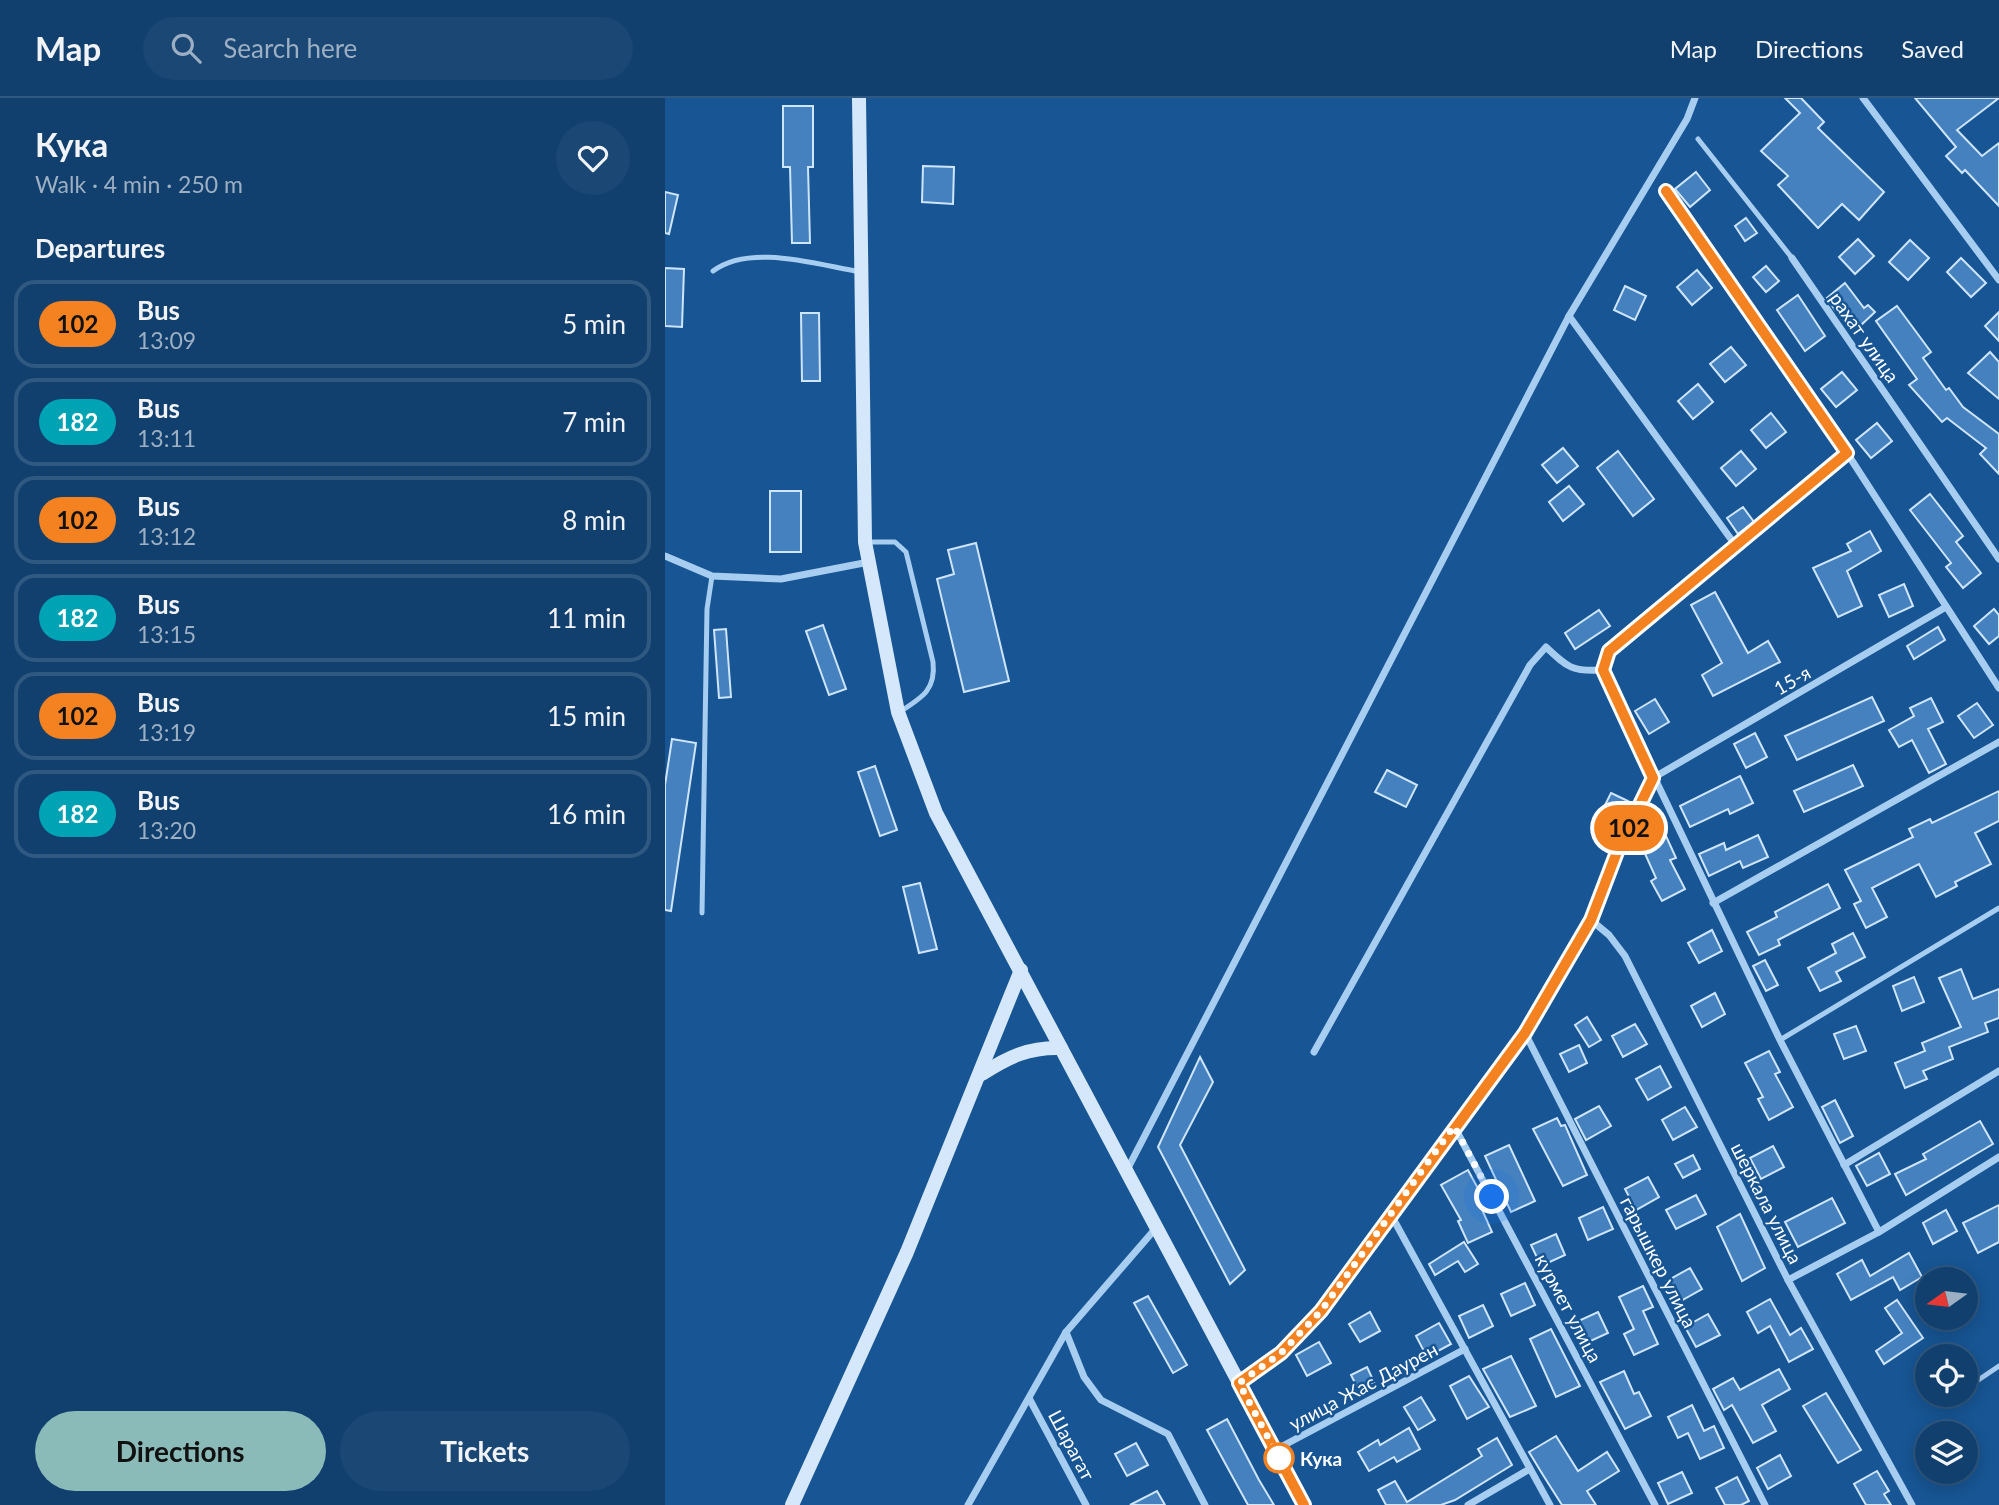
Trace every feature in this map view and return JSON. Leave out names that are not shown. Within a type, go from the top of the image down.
[{"type":"main road","points":[[859,98],[865,542],[898,712],[936,813],[1304,1505]]},
{"type":"main road","points":[[792,1505],[907,1252],[981,1075],[1021,970]]},
{"type":"main road","points":[[981,1075],[1025,1051],[1061,1048]]},
{"type":"street","points":[[1126,1171],[1569,316],[1687,119],[1695,98]]},
{"type":"street","points":[[1863,98],[1999,279]]},
{"type":"street","points":[[1666,191],[1847,453],[1999,688]]},
{"type":"street","name":"рахат улица","points":[[1792,258],[1999,559]]},
{"type":"street","points":[[1569,316],[1736,546]]},
{"type":"street","points":[[1847,453],[1609,651],[1603,670],[1780,1040],[1878,1232]]},
{"type":"street","points":[[665,556],[712,576],[781,579],[869,562]]},
{"type":"street","name":"15-я","points":[[1653,778],[1947,607]]},
{"type":"street","points":[[1314,1052],[1530,665],[1546,648],[1566,666],[1580,671],[1603,670]]},
{"type":"street","points":[[1713,902],[1999,742]]},
{"type":"street","points":[[1239,1383],[1281,1353],[1321,1311],[1390,1213],[1525,1033],[1591,920],[1617,852],[1653,778]]},
{"type":"street","name":"шеркала улица","points":[[1591,920],[1609,935],[1625,956],[1788,1280],[1912,1505]]},
{"type":"street","name":"гарышкер улица","points":[[1525,1033],[1766,1505]]},
{"type":"street","points":[[1844,1165],[1999,1071]]},
{"type":"street","name":"курмет улица","points":[[1454,1126],[1655,1505]]},
{"type":"street","points":[[1788,1280],[1878,1232],[1999,1157]]},
{"type":"street","points":[[1390,1213],[1528,1470],[1550,1505]]},
{"type":"street","points":[[968,1505],[1030,1400],[1066,1332],[1156,1228]]},
{"type":"street","points":[[1066,1332],[1084,1377],[1101,1400],[1168,1434],[1205,1505]]},
{"type":"street","name":"улица Жас Даурен","points":[[1275,1450],[1465,1349]]},
{"type":"street","name":"Шарагат","points":[[1030,1400],[1086,1505]]},
{"type":"street","points":[[1468,1505],[1528,1470]]},
{"type":"street","points":[[974,1496],[979,1505]]},
{"type":"lane","name":"рахат улица","points":[[1698,139],[1792,258]]},
{"type":"lane","points":[[713,271],[735,259],[758,256],[861,272]]},
{"type":"lane","points":[[865,542],[895,542],[906,552],[933,662],[935,677],[931,689],[898,712]]},
{"type":"lane","points":[[702,913],[707,609],[712,576]]},
{"type":"lane","points":[[1780,1040],[1999,908]]},
{"type":"lane","points":[[1978,1380],[1999,1366]]},
{"type":"building","points":[[1785,98],[1801,98],[1824,122],[1818,128],[1884,192],[1859,220],[1842,204],[1818,228],[1778,185],[1788,176],[1761,151],[1800,113]]},
{"type":"building","points":[[1915,98],[1999,98],[1957,130],[1982,156],[1999,143],[1999,206],[1965,170],[1962,173],[1946,156],[1956,147]]},
{"type":"building","points":[[783,106],[813,106],[813,167],[808,167],[810,243],[792,243],[790,167],[783,167]]},
{"type":"building","points":[[923,166],[954,167],[953,204],[922,202]]},
{"type":"building","points":[[1696,172],[1710,190],[1690,207],[1675,189]]},
{"type":"building","points":[[665,192],[678,195],[669,234],[665,233]]},
{"type":"building","points":[[1746,218],[1757,233],[1745,241],[1735,226]]},
{"type":"building","points":[[1858,239],[1874,256],[1855,274],[1839,257]]},
{"type":"building","points":[[1910,240],[1929,258],[1908,280],[1889,262]]},
{"type":"building","points":[[1961,258],[1986,283],[1971,297],[1947,272]]},
{"type":"building","points":[[1766,266],[1779,281],[1766,292],[1753,277]]},
{"type":"building","points":[[665,268],[684,269],[682,327],[665,326]]},
{"type":"building","points":[[1697,270],[1712,288],[1692,305],[1677,287]]},
{"type":"building","points":[[1845,283],[1864,308],[1868,305],[1875,312],[1859,327],[1840,306],[1835,310],[1827,298]]},
{"type":"building","points":[[1625,286],[1646,296],[1635,320],[1614,310]]},
{"type":"building","points":[[1798,295],[1825,336],[1805,351],[1777,310]]},
{"type":"building","points":[[1897,306],[1931,352],[1923,358],[1946,390],[1949,388],[1963,407],[1999,434],[1999,474],[1980,454],[1986,448],[1947,418],[1942,422],[1909,385],[1917,379],[1876,321]]},
{"type":"building","points":[[1999,312],[1999,341],[1985,326]]},
{"type":"building","points":[[801,313],[819,313],[820,381],[802,381]]},
{"type":"building","points":[[1731,347],[1746,365],[1725,382],[1710,364]]},
{"type":"building","points":[[1990,352],[1999,362],[1999,399],[1968,373]]},
{"type":"building","points":[[1842,372],[1857,390],[1836,407],[1821,389]]},
{"type":"building","points":[[1698,384],[1713,402],[1693,419],[1678,401]]},
{"type":"building","points":[[1771,413],[1786,432],[1766,448],[1751,430]]},
{"type":"building","points":[[1877,423],[1892,441],[1871,458],[1856,440]]},
{"type":"building","points":[[1563,448],[1578,466],[1557,483],[1542,465]]},
{"type":"building","points":[[1618,451],[1654,499],[1633,516],[1597,468]]},
{"type":"building","points":[[1741,451],[1756,469],[1736,486],[1721,468]]},
{"type":"building","points":[[1569,486],[1584,504],[1563,521],[1549,502]]},
{"type":"building","points":[[770,491],[801,491],[801,552],[770,552]]},
{"type":"building","points":[[1930,494],[1963,536],[1956,542],[1981,573],[1963,588],[1946,567],[1951,563],[1910,510]]},
{"type":"building","points":[[1743,507],[1754,522],[1738,534],[1727,518]]},
{"type":"building","points":[[1870,531],[1881,551],[1847,571],[1862,606],[1838,617],[1813,568],[1851,551],[1847,544]]},
{"type":"building","points":[[976,543],[1009,681],[964,692],[937,579],[954,574],[948,550]]},
{"type":"building","points":[[1904,584],[1913,606],[1889,617],[1879,595]]},
{"type":"building","points":[[1715,592],[1748,653],[1768,641],[1780,662],[1713,696],[1702,675],[1722,663],[1691,605]]},
{"type":"building","points":[[1994,609],[1999,615],[1999,636],[1989,644],[1974,626]]},
{"type":"building","points":[[1599,610],[1610,626],[1575,649],[1565,633]]},
{"type":"building","points":[[823,625],[846,689],[829,695],[806,631]]},
{"type":"building","points":[[1938,627],[1945,640],[1914,659],[1907,646]]},
{"type":"building","points":[[726,629],[731,697],[719,698],[714,630]]},
{"type":"building","points":[[1872,697],[1884,721],[1797,760],[1785,736]]},
{"type":"building","points":[[1931,698],[1943,722],[1928,729],[1946,764],[1929,773],[1912,740],[1899,747],[1889,730],[1914,716],[1910,708]]},
{"type":"building","points":[[1655,699],[1669,722],[1649,734],[1635,711]]},
{"type":"building","points":[[1977,703],[1993,725],[1974,738],[1958,716]]},
{"type":"building","points":[[1755,733],[1767,757],[1746,768],[1734,744]]},
{"type":"building","points":[[672,739],[696,743],[671,911],[665,910],[665,785]]},
{"type":"building","points":[[1853,765],[1863,786],[1804,812],[1794,791]]},
{"type":"building","points":[[875,766],[897,830],[880,836],[858,772]]},
{"type":"building","points":[[1387,770],[1417,785],[1406,807],[1375,792]]},
{"type":"building","points":[[1740,776],[1753,803],[1730,814],[1728,809],[1690,827],[1680,806]]},
{"type":"building","points":[[1999,791],[1999,821],[1975,833],[1991,864],[1955,882],[1957,886],[1936,897],[1919,864],[1872,888],[1887,917],[1866,928],[1854,904],[1861,901],[1845,870],[1913,837],[1909,829],[1930,819],[1932,823]]},
{"type":"building","points":[[1611,793],[1628,801],[1610,835],[1594,827]]},
{"type":"building","points":[[1758,835],[1768,857],[1743,868],[1740,861],[1709,876],[1699,854],[1724,843],[1726,850]]},
{"type":"building","points":[[1666,836],[1676,858],[1670,860],[1685,889],[1662,901],[1651,881],[1656,878],[1642,847]]},
{"type":"building","points":[[920,883],[937,949],[919,953],[903,887]]},
{"type":"building","points":[[1828,884],[1840,908],[1778,940],[1780,945],[1759,955],[1747,932],[1777,917],[1775,912]]},
{"type":"building","points":[[1712,930],[1722,951],[1699,963],[1688,943]]},
{"type":"building","points":[[1853,933],[1865,957],[1836,972],[1841,981],[1820,991],[1808,968],[1836,953],[1832,944]]},
{"type":"building","points":[[1765,960],[1778,985],[1766,991],[1753,966]]},
{"type":"building","points":[[1961,969],[1973,999],[1999,989],[1999,1018],[1985,1023],[1988,1032],[1949,1047],[1953,1059],[1923,1071],[1927,1079],[1905,1088],[1895,1063],[1925,1051],[1922,1043],[1961,1027],[1939,978]]},
{"type":"building","points":[[1914,977],[1924,1002],[1902,1011],[1893,986]]},
{"type":"building","points":[[1715,993],[1725,1014],[1702,1027],[1691,1006]]},
{"type":"building","points":[[1587,1017],[1601,1040],[1589,1047],[1575,1025]]},
{"type":"building","points":[[1635,1024],[1647,1044],[1623,1057],[1612,1036]]},
{"type":"building","points":[[1856,1026],[1866,1051],[1844,1059],[1834,1034]]},
{"type":"building","points":[[1579,1045],[1587,1063],[1569,1072],[1560,1054]]},
{"type":"building","points":[[1769,1051],[1780,1072],[1775,1074],[1793,1107],[1769,1120],[1758,1099],[1763,1097],[1745,1063]]},
{"type":"building","points":[[1200,1057],[1213,1082],[1180,1145],[1245,1270],[1230,1284],[1158,1147]]},
{"type":"building","points":[[1660,1066],[1671,1087],[1648,1100],[1636,1079]]},
{"type":"building","points":[[1835,1100],[1853,1136],[1840,1143],[1822,1107]]},
{"type":"building","points":[[1599,1106],[1611,1126],[1586,1140],[1575,1119]]},
{"type":"building","points":[[1685,1107],[1697,1127],[1673,1140],[1662,1120]]},
{"type":"building","points":[[1557,1118],[1561,1126],[1565,1125],[1587,1175],[1563,1186],[1533,1129]]},
{"type":"building","points":[[1980,1121],[1993,1144],[1906,1195],[1895,1174],[1926,1159],[1923,1154]]},
{"type":"building","points":[[1509,1145],[1535,1201],[1511,1212],[1485,1156]]},
{"type":"building","points":[[1773,1146],[1784,1167],[1761,1179],[1750,1158]]},
{"type":"building","points":[[1879,1153],[1890,1174],[1867,1186],[1856,1166]]},
{"type":"building","points":[[1693,1155],[1700,1169],[1683,1178],[1675,1164]]},
{"type":"building","points":[[1468,1170],[1481,1194],[1476,1196],[1492,1232],[1468,1243],[1458,1221],[1461,1220],[1441,1185]]},
{"type":"building","points":[[1648,1177],[1659,1197],[1636,1210],[1625,1189]]},
{"type":"building","points":[[1696,1195],[1706,1214],[1676,1229],[1666,1210]]},
{"type":"building","points":[[1832,1198],[1845,1223],[1798,1247],[1785,1222]]},
{"type":"building","points":[[1999,1205],[1999,1242],[1978,1253],[1963,1223]]},
{"type":"building","points":[[1603,1207],[1613,1229],[1588,1240],[1579,1218]]},
{"type":"building","points":[[1946,1210],[1957,1231],[1933,1244],[1923,1223]]},
{"type":"building","points":[[1740,1214],[1765,1268],[1742,1281],[1717,1227]]},
{"type":"building","points":[[1556,1234],[1565,1255],[1541,1266],[1531,1245]]},
{"type":"building","points":[[1464,1242],[1478,1264],[1465,1272],[1458,1261],[1435,1275],[1429,1264]]},
{"type":"building","points":[[1909,1253],[1917,1267],[1915,1281],[1900,1290],[1893,1277],[1851,1300],[1837,1274],[1862,1260],[1870,1276]]},
{"type":"building","points":[[1690,1268],[1702,1289],[1679,1302],[1667,1281]]},
{"type":"building","points":[[1525,1283],[1535,1305],[1511,1316],[1501,1294]]},
{"type":"building","points":[[1643,1286],[1653,1307],[1643,1311],[1658,1344],[1634,1355],[1624,1334],[1634,1329],[1619,1297]]},
{"type":"building","points":[[1148,1296],[1187,1365],[1173,1373],[1134,1303]]},
{"type":"building","points":[[1770,1299],[1790,1335],[1801,1328],[1813,1349],[1789,1362],[1770,1326],[1758,1333],[1747,1312]]},
{"type":"building","points":[[1897,1300],[1923,1338],[1884,1364],[1876,1351],[1902,1333],[1885,1308]]},
{"type":"building","points":[[1483,1305],[1493,1326],[1469,1338],[1459,1316]]},
{"type":"building","points":[[1370,1312],[1380,1331],[1360,1342],[1349,1324]]},
{"type":"building","points":[[1598,1312],[1608,1333],[1584,1344],[1574,1323]]},
{"type":"building","points":[[1708,1314],[1720,1335],[1696,1347],[1685,1327]]},
{"type":"building","points":[[1439,1323],[1451,1344],[1427,1357],[1416,1336]]},
{"type":"building","points":[[1551,1329],[1580,1386],[1556,1397],[1530,1339]]},
{"type":"building","points":[[1319,1342],[1331,1363],[1307,1376],[1296,1355]]},
{"type":"building","points":[[1511,1356],[1536,1406],[1510,1417],[1483,1369]]},
{"type":"building","points":[[1367,1367],[1374,1382],[1358,1389],[1351,1375]]},
{"type":"building","points":[[1779,1369],[1790,1389],[1762,1405],[1776,1431],[1753,1443],[1732,1405],[1724,1410],[1713,1389],[1733,1378],[1740,1390]]},
{"type":"building","points":[[1624,1371],[1634,1394],[1639,1392],[1651,1416],[1625,1429],[1600,1382]]},
{"type":"building","points":[[1469,1376],[1489,1407],[1467,1419],[1450,1386]]},
{"type":"building","points":[[1826,1393],[1861,1450],[1838,1463],[1803,1406]]},
{"type":"building","points":[[1421,1397],[1435,1420],[1418,1430],[1404,1407]]},
{"type":"building","points":[[1692,1405],[1704,1431],[1714,1426],[1724,1448],[1700,1459],[1688,1433],[1678,1438],[1668,1417]]},
{"type":"building","points":[[1227,1419],[1274,1505],[1248,1505],[1231,1474],[1207,1430]]},
{"type":"building","points":[[1409,1428],[1420,1449],[1397,1462],[1394,1457],[1369,1471],[1358,1452],[1378,1440],[1380,1445]]},
{"type":"building","points":[[1556,1436],[1578,1471],[1607,1452],[1619,1471],[1587,1491],[1596,1505],[1562,1505],[1529,1452]]},
{"type":"building","points":[[1497,1438],[1512,1465],[1455,1500],[1441,1505],[1386,1505],[1378,1490],[1395,1481],[1407,1502],[1482,1456],[1478,1449]]},
{"type":"building","points":[[1136,1443],[1148,1465],[1127,1476],[1115,1454]]},
{"type":"building","points":[[1780,1455],[1791,1476],[1768,1489],[1757,1468]]},
{"type":"building","points":[[1877,1471],[1889,1491],[1884,1494],[1891,1505],[1866,1505],[1854,1484]]},
{"type":"building","points":[[1682,1472],[1692,1493],[1668,1504],[1658,1483]]},
{"type":"building","points":[[1737,1477],[1749,1501],[1741,1505],[1725,1505],[1716,1488]]},
{"type":"building","points":[[1157,1491],[1165,1505],[1130,1505]]},
{"type":"bus line","name":"102","points":[[1304,1505],[1239,1383],[1281,1353],[1321,1311],[1454,1126],[1525,1033],[1591,920],[1617,852],[1653,778],[1603,670],[1609,651],[1847,453],[1666,191]]},
{"type":"place","name":"Кука","points":[[1279,1458]]},
{"type":"route","points":[[1279,1458],[1239,1383],[1281,1353],[1321,1311],[1454,1126],[1492,1197]]}]
